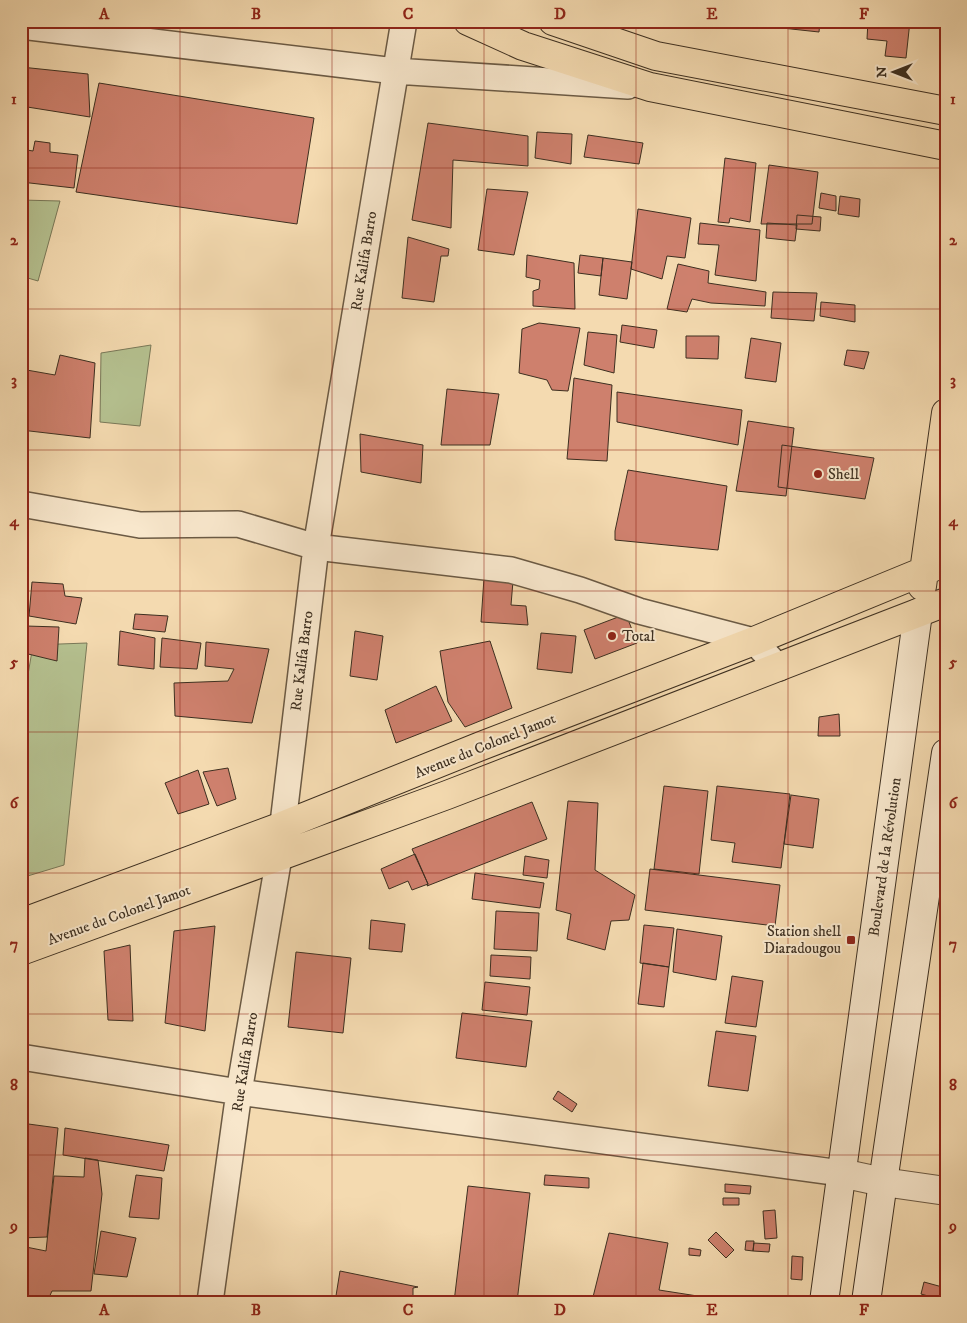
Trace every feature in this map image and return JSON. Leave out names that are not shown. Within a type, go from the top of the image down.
[{"type":"main road","points":[[468,21],[523,46],[650,87],[946,146]]},
{"type":"main road","points":[[553,21],[656,56],[946,111]]},
{"type":"main road","name":"Boulevard de la Révolution","points":[[824,1302],[918,613],[935,567],[946,413]]},
{"type":"main road","name":"Avenue du Colonel Jamot","points":[[21,924],[282,826],[481,746],[754,641],[935,567]]},
{"type":"main road","name":"Avenue du Colonel Jamot","points":[[21,951],[447,795],[946,602]]},
{"type":"main road","points":[[866,1302],[946,752]]},
{"type":"main road","points":[[841,1173],[882,1182],[946,1191]]},
{"type":"street","name":"Rue Kalifa Barro","points":[[210,1302],[239,1092],[279,857],[316,547],[404,21]]},
{"type":"street","points":[[21,26],[395,71],[650,87]]},
{"type":"street","points":[[21,504],[140,525],[238,524],[316,547],[511,570],[580,590],[639,611],[754,641],[779,668]]},
{"type":"street","points":[[21,1057],[239,1092],[841,1173]]},
{"type":"green space","points":[[21,200],[60,201],[38,281],[21,276]]},
{"type":"green space","points":[[151,345],[140,426],[100,422],[101,353]]},
{"type":"green space","points":[[87,643],[64,865],[21,878],[21,716],[33,645]]},
{"type":"building","points":[[782,21],[820,21],[819,32],[782,28]]},
{"type":"building","points":[[868,21],[910,21],[906,58],[885,56],[887,41],[867,39]]},
{"type":"building","points":[[21,67],[88,74],[90,117],[21,106]]},
{"type":"building","points":[[99,83],[314,118],[297,224],[76,192]]},
{"type":"building","points":[[428,123],[528,136],[528,166],[453,160],[451,228],[412,220]]},
{"type":"building","points":[[537,132],[572,134],[571,164],[535,158]]},
{"type":"building","points":[[588,135],[643,143],[639,164],[584,157]]},
{"type":"building","points":[[35,141],[50,143],[50,152],[78,155],[74,188],[21,182],[21,149],[33,151]]},
{"type":"building","points":[[725,158],[756,163],[750,222],[730,218],[729,223],[718,222]]},
{"type":"building","points":[[769,165],[818,172],[812,224],[761,224]]},
{"type":"building","points":[[487,189],[528,192],[514,255],[478,250]]},
{"type":"building","points":[[821,193],[836,196],[836,211],[819,208]]},
{"type":"building","points":[[840,196],[860,199],[859,217],[838,214]]},
{"type":"building","points":[[638,209],[691,218],[685,258],[667,256],[662,279],[631,269]]},
{"type":"building","points":[[797,215],[821,217],[820,231],[796,229]]},
{"type":"building","points":[[700,223],[760,230],[756,281],[715,275],[719,245],[698,244]]},
{"type":"building","points":[[767,223],[797,225],[795,241],[766,238]]},
{"type":"building","points":[[408,237],[449,249],[448,256],[441,256],[434,302],[402,298]]},
{"type":"building","points":[[527,255],[574,263],[575,309],[533,306],[533,291],[539,289],[540,280],[526,277]]},
{"type":"building","points":[[580,255],[603,258],[601,276],[578,273]]},
{"type":"building","points":[[603,258],[632,262],[627,299],[599,295]]},
{"type":"building","points":[[678,264],[709,271],[708,283],[766,292],[765,306],[711,303],[692,299],[687,312],[667,309]]},
{"type":"building","points":[[773,292],[817,293],[814,321],[771,318]]},
{"type":"building","points":[[821,302],[855,305],[855,322],[820,316]]},
{"type":"building","points":[[539,323],[580,328],[568,391],[552,390],[547,380],[519,373],[522,329]]},
{"type":"building","points":[[622,325],[657,330],[654,348],[620,342]]},
{"type":"building","points":[[588,332],[617,335],[614,373],[584,365]]},
{"type":"building","points":[[686,336],[719,336],[718,359],[686,358]]},
{"type":"building","points":[[751,338],[781,343],[776,382],[745,378]]},
{"type":"building","points":[[847,350],[869,352],[864,369],[844,365]]},
{"type":"building","points":[[60,355],[95,363],[90,438],[21,430],[21,369],[55,375]]},
{"type":"building","points":[[574,378],[612,385],[607,461],[567,459]]},
{"type":"building","points":[[447,389],[499,394],[490,445],[441,445]]},
{"type":"building","points":[[617,392],[742,410],[738,445],[617,422]]},
{"type":"building","points":[[748,421],[794,428],[786,496],[736,491]]},
{"type":"building","points":[[360,434],[423,445],[421,483],[361,472]]},
{"type":"building","points":[[782,445],[874,458],[865,499],[778,487]]},
{"type":"building","points":[[628,470],[727,486],[718,550],[615,540],[615,531]]},
{"type":"building","points":[[484,578],[513,581],[511,605],[526,606],[528,625],[481,622]]},
{"type":"building","points":[[32,582],[63,584],[65,596],[82,598],[76,624],[29,616]]},
{"type":"building","points":[[135,614],[168,616],[165,632],[133,629]]},
{"type":"building","points":[[626,614],[637,643],[595,659],[584,630]]},
{"type":"building","points":[[26,626],[59,627],[57,661],[24,653]]},
{"type":"building","points":[[120,631],[155,638],[154,669],[118,665]]},
{"type":"building","points":[[355,631],[383,636],[377,680],[350,676]]},
{"type":"building","points":[[541,633],[576,636],[572,673],[537,669]]},
{"type":"building","points":[[162,638],[201,643],[197,669],[160,667]]},
{"type":"building","points":[[490,641],[512,708],[465,727],[448,702],[440,651]]},
{"type":"building","points":[[206,642],[269,649],[252,723],[175,716],[174,683],[228,681],[234,669],[205,666]]},
{"type":"building","points":[[436,686],[452,721],[396,743],[385,710]]},
{"type":"building","points":[[839,714],[840,736],[818,736],[819,717]]},
{"type":"building","points":[[228,768],[236,799],[217,806],[203,772]]},
{"type":"building","points":[[198,770],[209,804],[178,814],[165,783]]},
{"type":"building","points":[[664,786],[708,791],[699,874],[654,869]]},
{"type":"building","points":[[717,786],[790,794],[781,868],[732,862],[735,843],[711,840]]},
{"type":"building","points":[[791,795],[819,799],[813,848],[784,844]]},
{"type":"building","points":[[568,801],[598,803],[595,870],[635,895],[629,920],[611,921],[605,950],[567,939],[571,914],[556,910]]},
{"type":"building","points":[[532,802],[547,839],[427,886],[428,884],[412,849]]},
{"type":"building","points":[[415,854],[428,884],[412,890],[408,881],[389,889],[381,869]]},
{"type":"building","points":[[525,856],[549,860],[547,878],[523,875]]},
{"type":"building","points":[[650,869],[780,885],[775,926],[645,910]]},
{"type":"building","points":[[475,873],[544,883],[540,908],[472,899]]},
{"type":"building","points":[[496,911],[539,913],[537,951],[494,949]]},
{"type":"building","points":[[371,920],[405,924],[402,952],[369,949]]},
{"type":"building","points":[[644,925],[674,928],[669,967],[640,963]]},
{"type":"building","points":[[215,926],[205,1031],[165,1023],[174,931]]},
{"type":"building","points":[[677,929],[722,936],[716,980],[673,972]]},
{"type":"building","points":[[130,945],[133,1021],[108,1020],[104,951]]},
{"type":"building","points":[[296,952],[351,958],[343,1033],[288,1027]]},
{"type":"building","points":[[491,955],[531,957],[530,979],[490,976]]},
{"type":"building","points":[[643,963],[669,967],[664,1007],[638,1004]]},
{"type":"building","points":[[732,976],[763,981],[756,1027],[725,1023]]},
{"type":"building","points":[[485,982],[530,987],[527,1015],[482,1010]]},
{"type":"building","points":[[462,1013],[532,1021],[526,1067],[456,1058]]},
{"type":"building","points":[[716,1031],[756,1036],[748,1091],[708,1086]]},
{"type":"building","points":[[558,1091],[577,1104],[572,1112],[553,1099]]},
{"type":"building","points":[[21,1123],[58,1128],[47,1237],[21,1238],[21,1179],[25,1165],[23,1154],[21,1154]]},
{"type":"building","points":[[65,1128],[169,1145],[164,1171],[63,1155]]},
{"type":"building","points":[[85,1158],[98,1160],[102,1194],[91,1291],[52,1291],[47,1302],[21,1298],[21,1246],[46,1251],[54,1176],[84,1177]]},
{"type":"building","points":[[136,1175],[162,1178],[159,1219],[129,1217]]},
{"type":"building","points":[[545,1175],[589,1178],[589,1188],[544,1185]]},
{"type":"building","points":[[725,1184],[751,1186],[750,1194],[725,1192]]},
{"type":"building","points":[[468,1186],[530,1193],[517,1302],[454,1302]]},
{"type":"building","points":[[723,1198],[739,1198],[739,1205],[723,1205]]},
{"type":"building","points":[[775,1210],[777,1238],[765,1239],[763,1211]]},
{"type":"building","points":[[101,1231],[136,1238],[127,1277],[94,1274]]},
{"type":"building","points":[[716,1232],[734,1250],[726,1258],[708,1240]]},
{"type":"building","points":[[609,1233],[668,1243],[659,1290],[736,1302],[616,1302],[593,1297]]},
{"type":"building","points":[[746,1241],[754,1241],[753,1251],[745,1250]]},
{"type":"building","points":[[754,1243],[770,1244],[769,1252],[753,1251]]},
{"type":"building","points":[[689,1248],[701,1250],[700,1256],[689,1255]]},
{"type":"building","points":[[792,1256],[803,1257],[802,1280],[791,1279]]},
{"type":"building","points":[[340,1271],[418,1287],[413,1288],[413,1302],[335,1302]]},
{"type":"building","points":[[924,1282],[946,1288],[946,1301],[921,1294]]},
{"type":"place","name":"Shell","points":[[818,474]]},
{"type":"place","name":"Total","points":[[612,636]]},
{"type":"place","name":"Station shell Diaradougou","points":[[851,940]]}]
